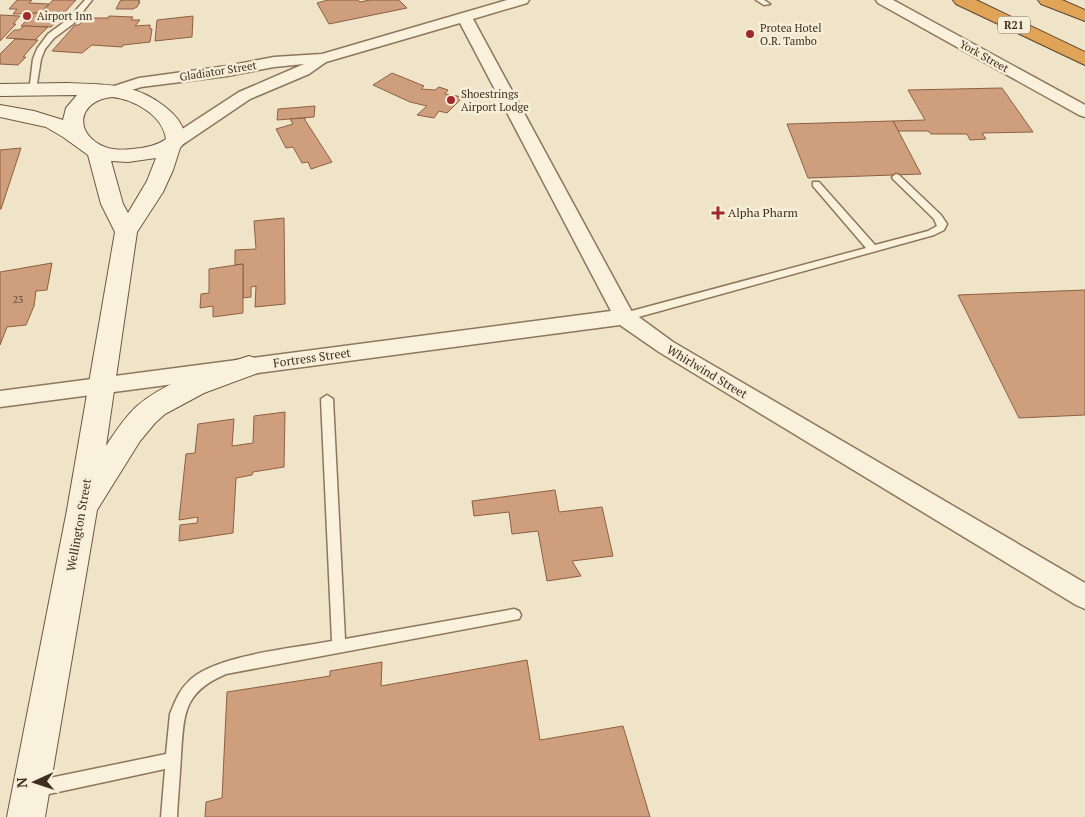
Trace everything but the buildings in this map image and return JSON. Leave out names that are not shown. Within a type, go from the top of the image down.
[{"type":"highway","name":"R21","points":[[962,0],[1085,59]]},
{"type":"highway","points":[[1047,0],[1085,16]]},
{"type":"street","name":"Gladiator Street","points":[[0,90],[68,89],[108,91],[139,83],[227,71],[274,62],[323,58],[522,0]]},
{"type":"street","name":"York Street","points":[[883,0],[1085,112]]},
{"type":"street","name":"Whirlwind Street","points":[[464,16],[624,317],[666,347],[1085,597]]},
{"type":"street","name":"Gladiator Street","points":[[173,144],[233,102],[256,90],[313,66],[323,58]]},
{"type":"street","points":[[0,111],[54,124],[79,138],[98,152],[120,156],[159,152],[173,144],[176,132],[172,124],[162,114],[134,95],[108,91],[83,100],[73,113],[71,121],[79,138]]},
{"type":"street","name":"Wellington Street","points":[[29,803],[82,510],[126,232],[153,190],[173,144]]},
{"type":"street","points":[[98,152],[106,174],[112,204],[126,232]]},
{"type":"street","name":"Fortress Street","points":[[0,398],[624,317]]},
{"type":"street","points":[[82,510],[134,428],[146,414],[176,395],[249,366]]},
{"type":"lane","points":[[32,90],[37,58],[41,49],[52,36],[70,22],[89,0]]},
{"type":"lane","points":[[624,317],[931,234],[941,228],[942,224],[938,217],[896,177]]},
{"type":"lane","points":[[816,184],[873,249]]},
{"type":"lane","points":[[326,399],[339,646]]},
{"type":"lane","points":[[169,817],[177,714],[183,699],[194,683],[206,674],[224,667],[514,615]]},
{"type":"lane","points":[[29,803],[172,760]]},
{"type":"place","name":"Airport Inn","points":[[27,16]]},
{"type":"place","name":"Protea Hotel O.R. Tambo","points":[[750,34]]},
{"type":"place","name":"Shoestrings Airport Lodge","points":[[451,100]]},
{"type":"place","name":"Alpha Pharm","points":[[718,213]]}]
